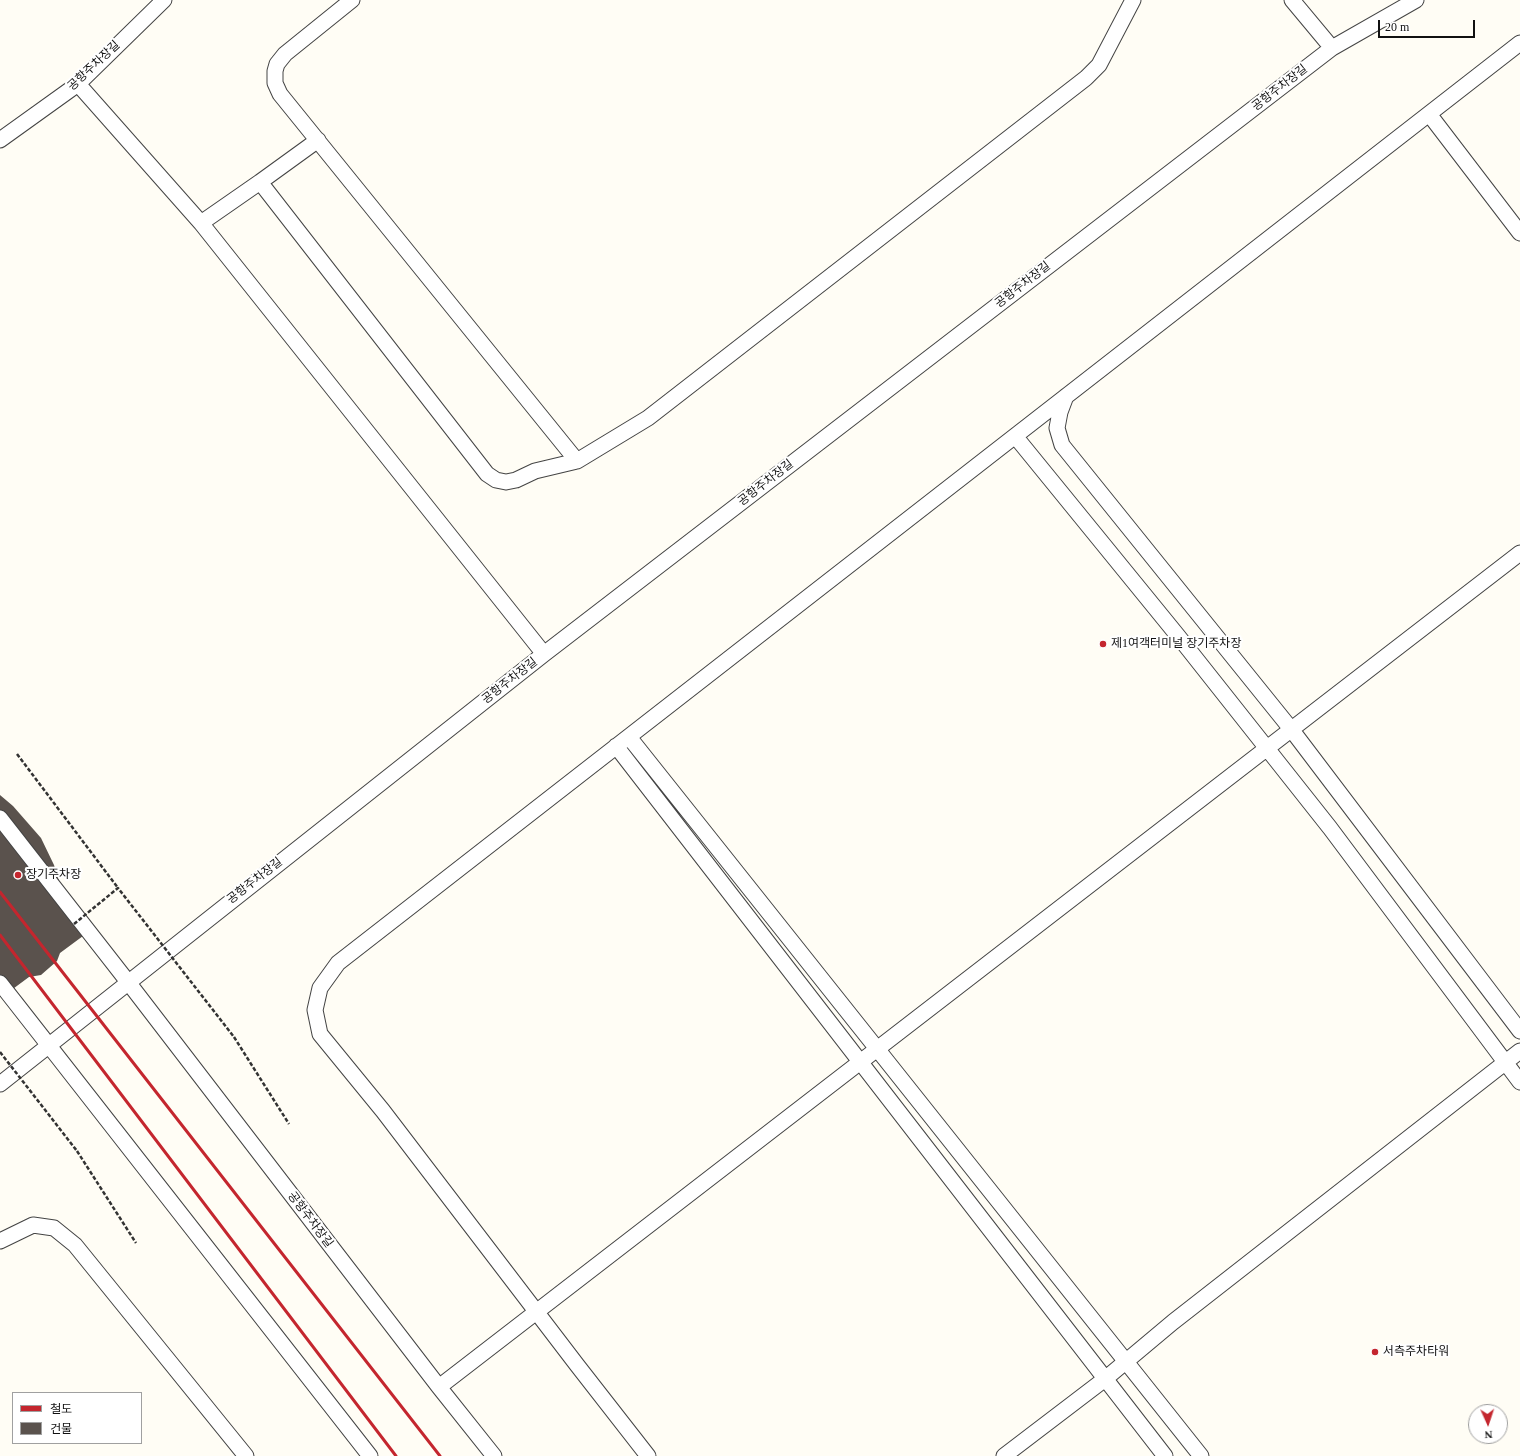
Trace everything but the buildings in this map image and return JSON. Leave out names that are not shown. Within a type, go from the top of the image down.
[{"type":"lane","name":"공항주차장길","points":[[0,140],[78,84],[164,0]]},
{"type":"lane","points":[[352,0],[285,54],[277,64],[275,71],[275,83],[280,94],[577,461]]},
{"type":"lane","points":[[260,182],[488,474],[496,480],[506,482],[516,480],[535,471],[577,461],[648,418],[1086,78],[1099,65],[1132,0]]},
{"type":"lane","points":[[1292,0],[1332,48]]},
{"type":"lane","name":"공항주차장길","points":[[0,1084],[544,654],[1332,48],[1416,0]]},
{"type":"lane","points":[[648,1456],[577,1366],[387,1117],[320,1034],[315,1010],[320,988],[338,963],[1520,43]]},
{"type":"lane","points":[[78,84],[201,223],[544,654]]},
{"type":"lane","points":[[1429,114],[1520,233]]},
{"type":"lane","points":[[201,223],[318,140]]},
{"type":"lane","points":[[1066,396],[1060,412],[1057,428],[1062,444],[1291,729],[1520,1031]]},
{"type":"lane","points":[[1015,436],[1173,630],[1335,834],[1520,1082]]},
{"type":"lane","points":[[439,1387],[1520,553]]},
{"type":"lane","points":[[629,737],[1201,1456]]},
{"type":"lane","points":[[616,746],[1165,1456]]},
{"type":"lane","name":"공항주차장길","points":[[0,818],[439,1387],[494,1456]]},
{"type":"lane","points":[[0,983],[364,1454]]},
{"type":"lane","points":[[1004,1456],[1105,1379],[1173,1322],[1520,1051]]},
{"type":"lane","points":[[0,1241],[33,1225],[54,1228],[75,1245],[246,1456]]},
{"type":"path","points":[[17,754],[118,888],[234,1037],[289,1124]]},
{"type":"path","points":[[74,924],[118,888]]},
{"type":"path","points":[[0,1052],[77,1151],[136,1243]]},
{"type":"railway","points":[[0,892],[440,1456]]},
{"type":"railway","points":[[0,935],[396,1456]]},
{"type":"place","name":"제1여객터미널 장기주차장","points":[[1103,644]]},
{"type":"place","name":"장기주차장","points":[[18,875]]},
{"type":"place","name":"서측주차타워","points":[[1375,1352]]}]
